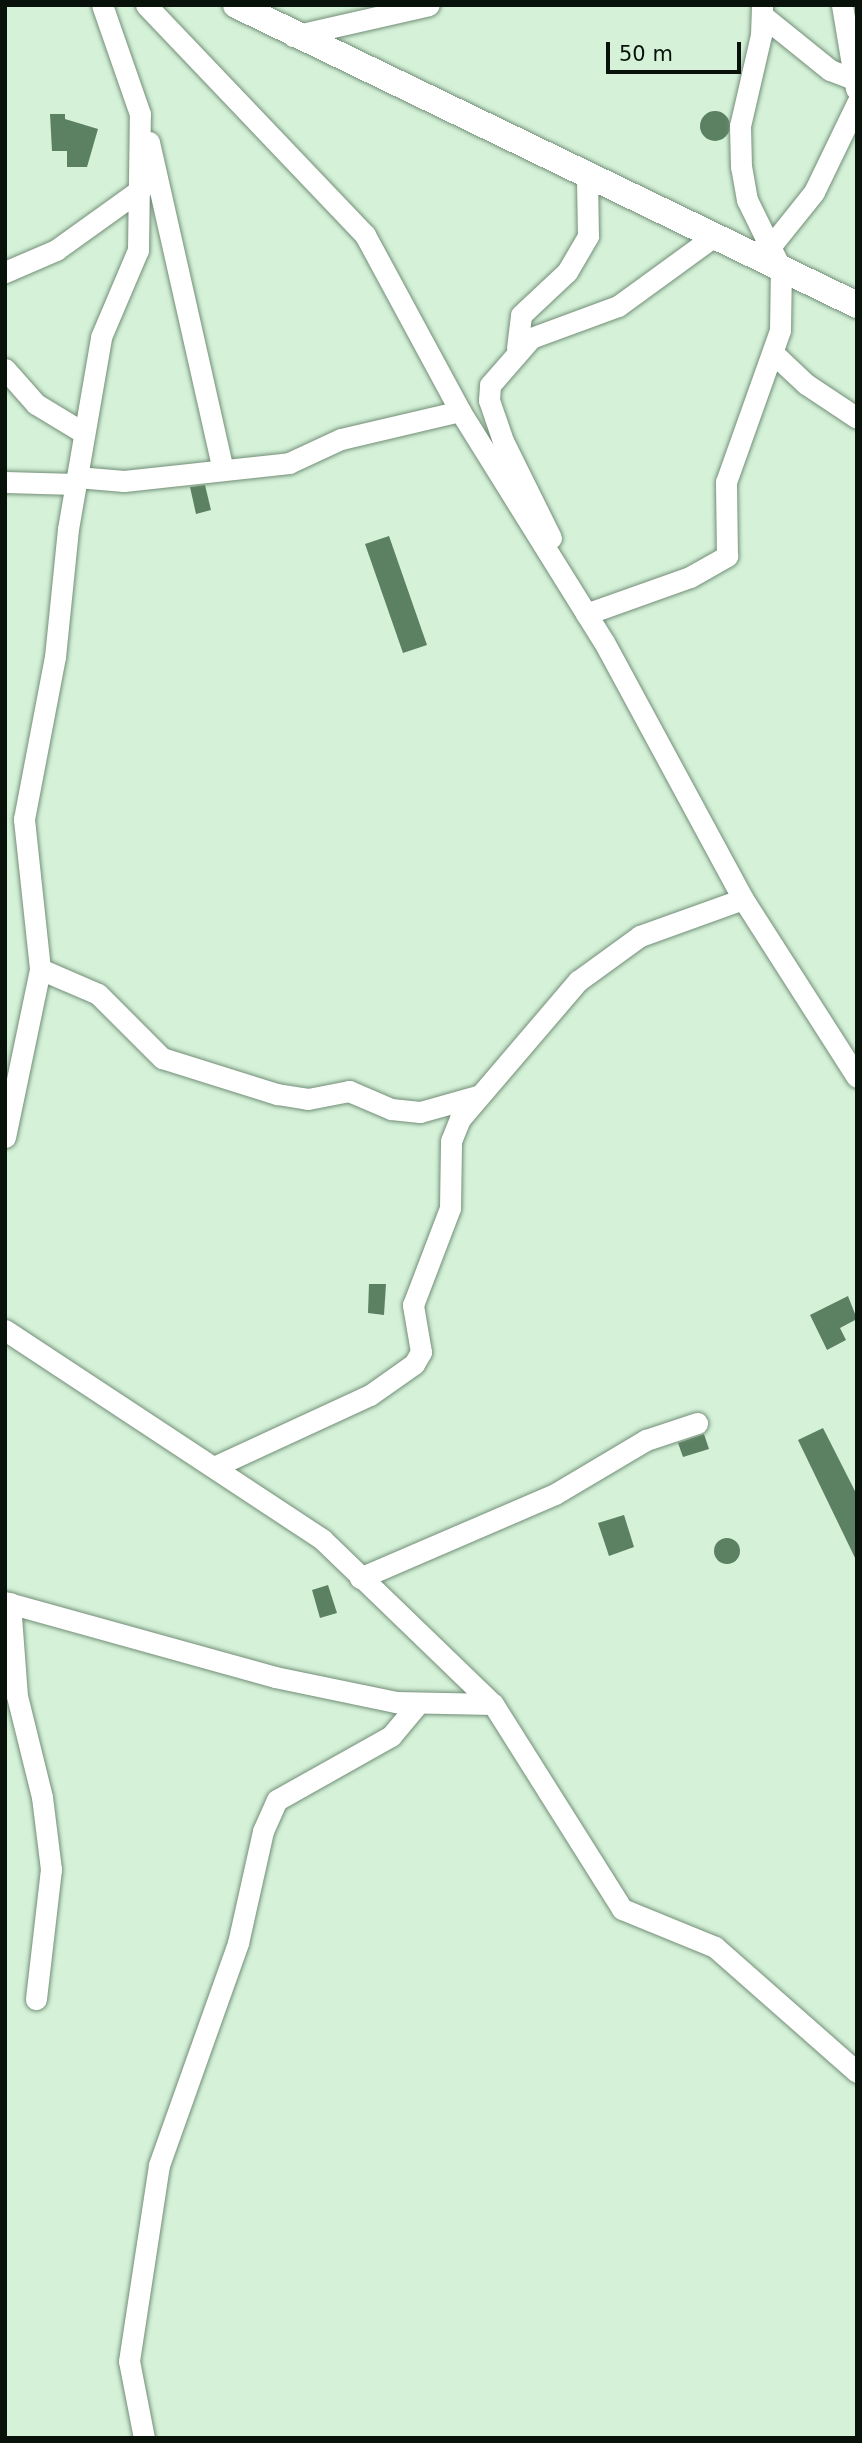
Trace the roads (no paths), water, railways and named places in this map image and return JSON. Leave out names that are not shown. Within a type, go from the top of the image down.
[{"type":"street","points":[[102,5],[140,114],[222,466]]},
{"type":"street","points":[[146,5],[365,235],[460,411],[562,570],[743,899],[857,1077]]},
{"type":"street","points":[[236,5],[293,36],[587,178],[713,237],[775,258],[857,305]]},
{"type":"street","points":[[293,36],[429,5]]},
{"type":"street","points":[[842,5],[855,85]]},
{"type":"street","points":[[586,614],[723,563],[730,548],[726,482],[774,354],[775,258],[747,200],[741,167],[744,96],[762,11],[830,70],[855,85]]},
{"type":"street","points":[[775,258],[814,192],[857,103]]},
{"type":"street","points":[[5,1137],[40,969],[24,819],[55,657],[77,480],[101,337],[138,250],[141,189],[140,114]]},
{"type":"street","points":[[562,570],[545,518],[489,400],[491,385],[517,348],[521,315],[567,272],[588,236],[587,178]]},
{"type":"street","points":[[5,272],[56,250],[141,189]]},
{"type":"street","points":[[517,348],[618,306],[713,237]]},
{"type":"street","points":[[774,354],[806,384],[857,418]]},
{"type":"street","points":[[5,369],[36,404],[84,433]]},
{"type":"street","points":[[5,482],[124,481],[222,466],[289,463],[341,439],[460,411]]},
{"type":"street","points":[[216,1466],[370,1395],[414,1364],[421,1352],[412,1320],[419,1276],[450,1208],[451,1136],[477,1096],[578,981],[640,936],[743,899]]},
{"type":"street","points":[[40,969],[99,994],[162,1058],[276,1094],[308,1100],[349,1091],[391,1109],[420,1112],[477,1096]]},
{"type":"street","points":[[5,1330],[216,1466],[323,1540],[493,1704],[622,1909],[715,1947],[857,2072]]},
{"type":"street","points":[[360,1578],[555,1494],[646,1440],[697,1423]]},
{"type":"street","points":[[36,1999],[51,1868],[42,1797],[16,1696],[8,1602],[173,1653],[416,1704],[493,1704]]},
{"type":"street","points":[[144,2438],[129,2361],[159,2165],[237,1943],[262,1831],[277,1800],[391,1736],[416,1704]]}]
